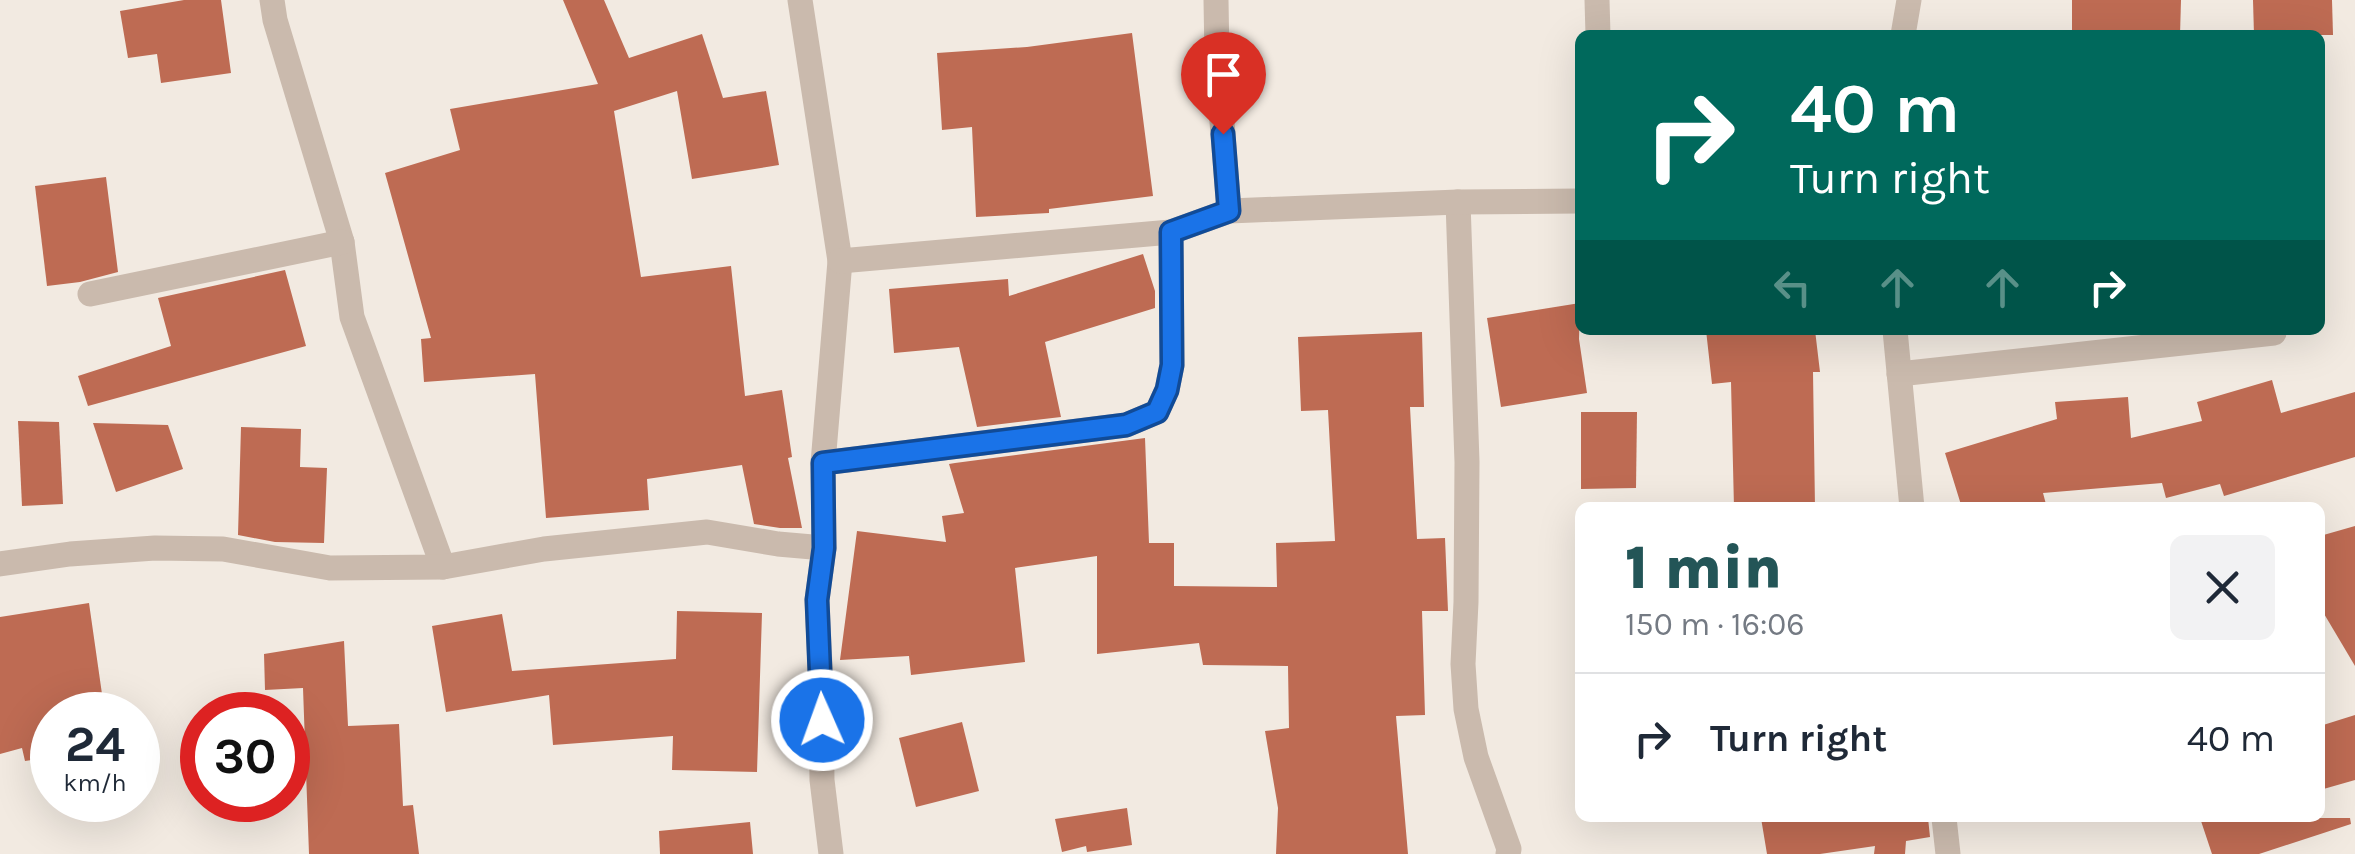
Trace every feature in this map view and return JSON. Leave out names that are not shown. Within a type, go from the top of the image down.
[{"type":"street","points":[[272,0],[342,242],[352,316],[443,567]]},
{"type":"street","points":[[800,0],[840,261],[823,463],[824,548],[817,600],[822,780],[831,854]]},
{"type":"street","points":[[1216,0],[1229,211]]},
{"type":"street","points":[[1597,0],[1598,30]]},
{"type":"street","points":[[1904,30],[1909,0]]},
{"type":"street","points":[[840,261],[1171,232],[1229,211],[1575,200]]},
{"type":"street","points":[[1458,202],[1467,462],[1465,694],[1476,756],[1508,854]]},
{"type":"street","points":[[823,463],[1126,425],[1157,412],[1172,365],[1171,232]]},
{"type":"street","points":[[90,294],[342,242]]},
{"type":"street","points":[[1896,335],[1911,502]]},
{"type":"street","points":[[1900,374],[2256,335]]},
{"type":"street","points":[[0,564],[154,548],[223,549],[330,568],[443,567],[544,549],[707,532],[824,548]]},
{"type":"street","points":[[1944,822],[1948,854]]},
{"type":"building","points":[[184,0],[221,0],[231,73],[161,83],[157,54],[128,58],[120,11]]},
{"type":"building","points":[[563,0],[604,0],[629,58],[702,34],[723,98],[766,91],[779,165],[692,179],[677,91],[614,111],[641,277],[731,266],[745,396],[782,390],[792,457],[788,458],[802,528],[754,524],[742,465],[647,479],[649,510],[546,518],[535,374],[424,382],[421,339],[431,338],[385,173],[460,150],[450,109],[598,84]]},
{"type":"building","points":[[2072,0],[2181,0],[2180,30],[2072,30]]},
{"type":"building","points":[[2253,0],[2332,0],[2333,35],[2325,35],[2325,30],[2254,30]]},
{"type":"building","points":[[1132,33],[1153,196],[1049,209],[1049,213],[976,217],[972,127],[942,130],[937,53],[1027,47]]},
{"type":"building","points":[[106,177],[118,272],[47,286],[35,186]]},
{"type":"building","points":[[1143,254],[1155,291],[1155,308],[1045,342],[1061,417],[977,427],[959,347],[894,353],[889,289],[1008,279],[1009,296]]},
{"type":"building","points":[[285,270],[306,346],[88,406],[78,376],[171,346],[158,298]]},
{"type":"building","points":[[1575,304],[1575,335],[1579,335],[1587,393],[1501,407],[1487,318]]},
{"type":"building","points":[[1422,332],[1424,407],[1410,407],[1417,539],[1445,538],[1448,611],[1422,611],[1425,715],[1396,716],[1408,854],[1276,854],[1278,808],[1265,731],[1289,728],[1288,666],[1203,665],[1199,643],[1097,654],[1097,556],[1015,568],[1025,662],[911,675],[909,656],[840,660],[857,531],[946,542],[942,516],[964,513],[949,464],[1145,438],[1149,543],[1174,543],[1174,586],[1277,587],[1276,543],[1335,541],[1328,410],[1301,411],[1298,337]]},
{"type":"building","points":[[1707,335],[1816,335],[1820,372],[1813,372],[1815,502],[1734,502],[1731,382],[1712,384]]},
{"type":"building","points":[[2272,380],[2281,413],[2355,392],[2355,457],[2224,496],[2220,484],[2166,498],[2162,483],[2043,493],[2045,502],[1960,502],[1945,453],[2057,419],[2055,402],[2128,397],[2131,438],[2202,421],[2197,402]]},
{"type":"building","points":[[1581,412],[1637,412],[1636,488],[1581,489]]},
{"type":"building","points":[[18,421],[59,422],[63,504],[22,506]]},
{"type":"building","points":[[93,423],[168,425],[183,469],[116,492]]},
{"type":"building","points":[[241,427],[301,429],[300,467],[327,468],[324,543],[275,542],[238,535]]},
{"type":"building","points":[[2355,526],[2355,666],[2325,615],[2325,535]]},
{"type":"building","points":[[89,603],[102,692],[30,692],[30,760],[25,761],[22,748],[0,754],[0,617]]},
{"type":"building","points":[[677,611],[762,613],[757,772],[672,770],[673,736],[553,745],[549,695],[446,712],[432,626],[502,614],[512,671],[676,659]]},
{"type":"building","points":[[344,641],[348,726],[399,724],[403,806],[413,805],[419,854],[309,854],[310,692],[303,692],[303,688],[265,690],[264,654]]},
{"type":"building","points":[[2355,715],[2355,780],[2325,789],[2325,724]]},
{"type":"building","points":[[962,722],[979,791],[916,807],[899,738]]},
{"type":"building","points":[[1127,808],[1132,845],[1087,852],[1086,846],[1062,852],[1055,819]]},
{"type":"building","points":[[2325,818],[2350,818],[2351,824],[2259,854],[2212,854],[2201,822],[2325,822]]},
{"type":"building","points":[[750,822],[753,854],[660,854],[659,831]]},
{"type":"building","points":[[1762,822],[1928,822],[1930,837],[1906,841],[1905,854],[1874,854],[1875,846],[1820,854],[1767,854]]},
{"type":"route","points":[[822,720],[817,600],[824,548],[823,463],[1126,425],[1157,412],[1172,365],[1171,232],[1229,211],[1223,134]]}]
